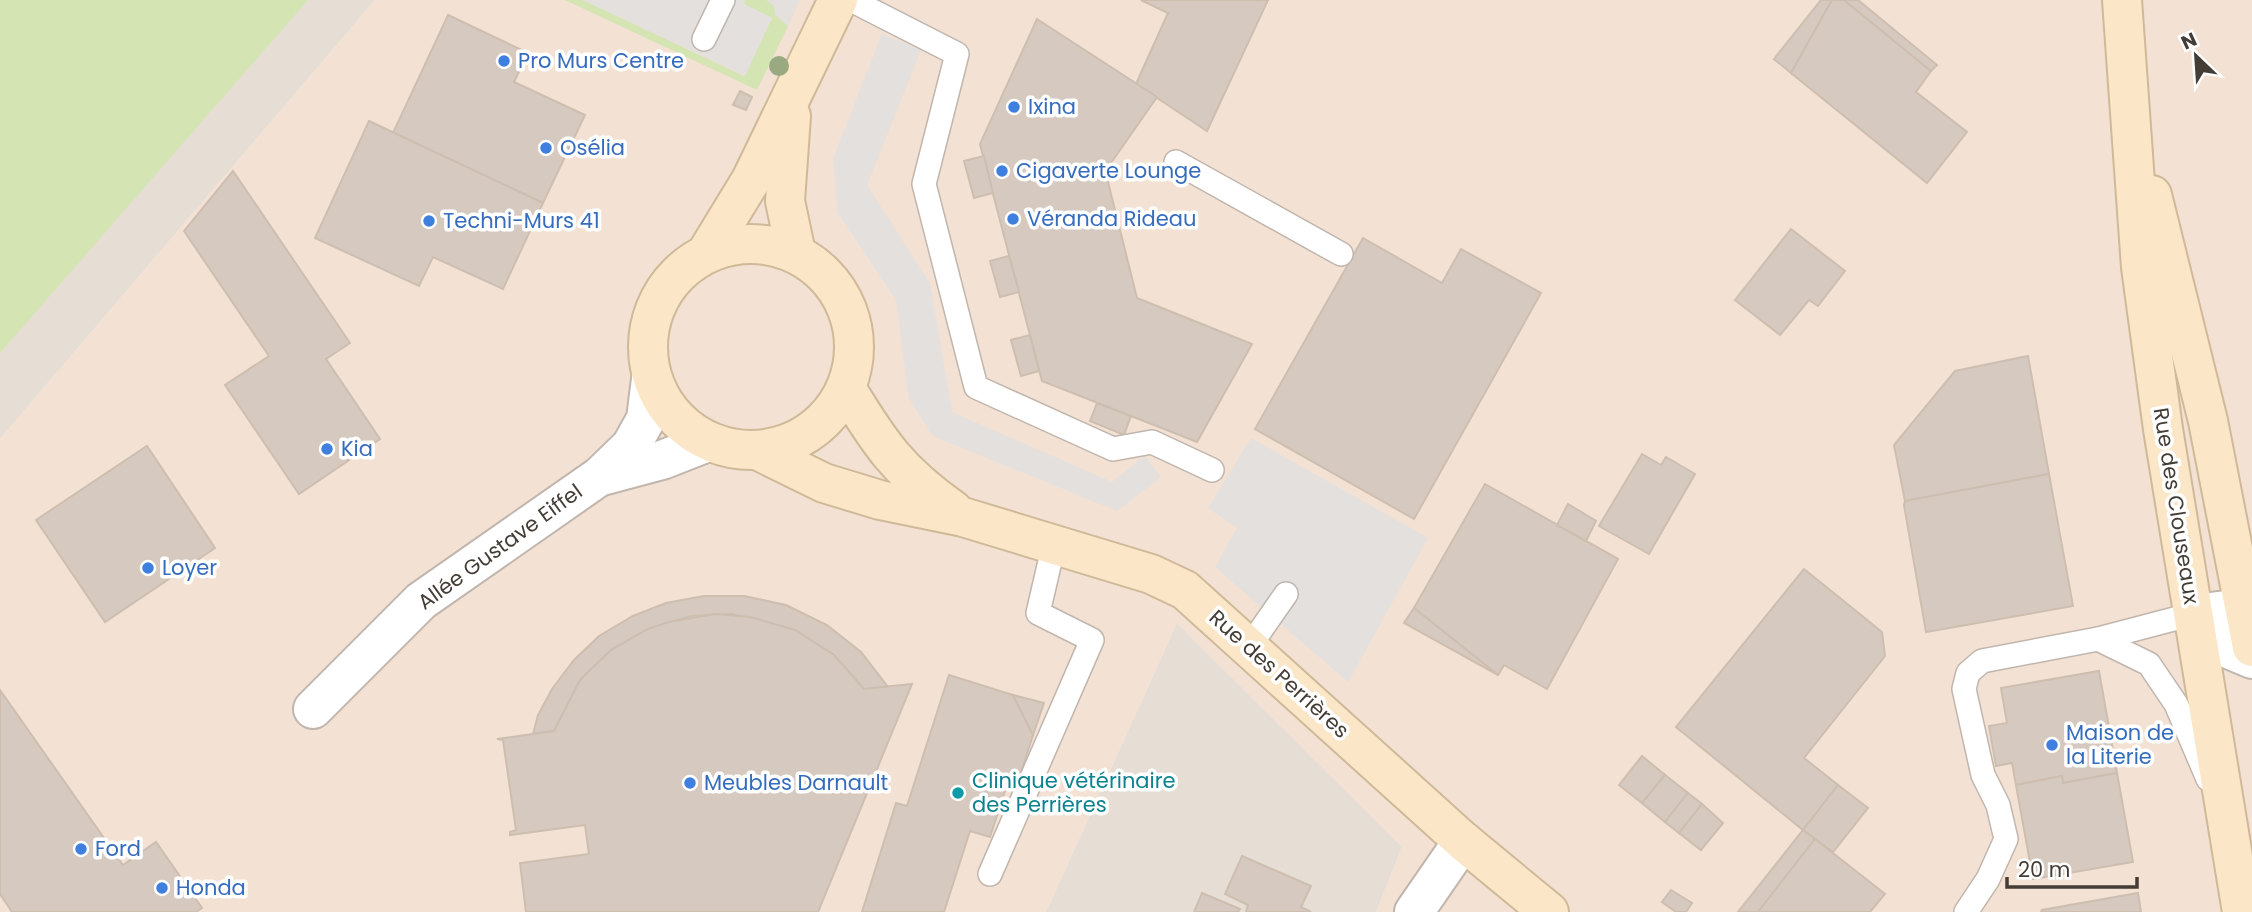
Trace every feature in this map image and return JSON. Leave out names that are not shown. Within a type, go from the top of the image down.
[{"type":"street","name":"Rue des Clouseaux","points":[[2122,0],[2126,99],[2141,267],[2193,614],[2242,912]]},
{"type":"street","points":[[707,252],[751,180],[836,2]]},
{"type":"street","points":[[793,96],[785,201],[796,253]]},
{"type":"street","name":"Rue des Clouseaux","points":[[2126,99],[2208,421],[2248,609],[2252,647]]},
{"type":"street","points":[[751,242],[796,253],[829,279],[842,296],[853,326],[854,357],[846,388],[826,419],[795,441],[759,451],[733,449],[708,442],[673,416],[652,379],[646,350],[650,319],[662,292],[681,269],[707,252],[751,242]]},
{"type":"street","points":[[600,476],[631,446],[646,419],[652,379]]},
{"type":"street","name":"Rue des Perrières","points":[[846,388],[883,448],[919,486],[963,517]]},
{"type":"street","points":[[600,476],[662,460],[708,442]]},
{"type":"street","name":"Rue des Perrières","points":[[759,451],[824,483],[880,500],[963,517],[1150,573],[1185,590],[1463,841],[1549,912]]},
{"type":"street","name":"Allée Gustave Eiffel","points":[[313,709],[421,601],[600,476]]},
{"type":"street","points":[[2193,614],[2248,609]]},
{"type":"street","points":[[2193,614],[2214,643],[2252,659]]},
{"type":"street","points":[[1415,912],[1463,841]]},
{"type":"lane","points":[[704,39],[723,0]]},
{"type":"lane","points":[[836,2],[957,54],[924,184],[976,387],[1113,449],[1152,442],[1212,470]]},
{"type":"lane","points":[[1176,162],[1341,254]]},
{"type":"lane","points":[[990,874],[1092,640],[1038,613],[1054,544]]},
{"type":"lane","points":[[1249,647],[1286,594]]},
{"type":"lane","points":[[1966,912],[1988,878],[2006,839],[1998,805],[1980,763],[1964,689],[1968,673],[1982,662],[2098,639],[2193,614]]},
{"type":"lane","points":[[2098,639],[2149,664],[2176,704],[2228,825]]},
{"type":"shaded area","points":[[0,0],[375,0],[0,439]]},
{"type":"shaded area","points":[[375,0],[2252,0],[2252,912],[1376,912],[1402,847],[1177,623],[1046,912],[0,912],[0,439]]},
{"type":"shaded area","points":[[583,0],[745,0],[744,4],[772,18],[745,76]]},
{"type":"shaded area","points":[[766,0],[800,0],[788,26],[775,15],[774,6]]},
{"type":"shaded area","points":[[882,34],[921,50],[867,185],[930,283],[952,412],[1112,482],[1145,456],[1161,477],[1117,511],[933,436],[909,399],[896,300],[838,213],[833,159]]},
{"type":"shaded area","points":[[1251,438],[1428,538],[1348,682],[1215,567],[1237,528],[1208,508]]},
{"type":"shaded area","points":[[1177,623],[1402,847],[1376,912],[1046,912]]},
{"type":"green space","points":[[0,0],[308,0],[0,353]]},
{"type":"green space","points":[[565,0],[583,0],[744,76],[772,18],[743,4],[745,0],[767,0],[774,6],[776,15],[788,26],[757,90]]},
{"type":"building","points":[[1141,0],[1268,0],[1207,131],[1136,84],[1168,13]]},
{"type":"building","points":[[1821,0],[1832,0],[1791,73],[1774,59]]},
{"type":"building","points":[[1832,0],[1844,0],[1931,71],[1916,92],[1967,132],[1927,183],[1791,73]]},
{"type":"building","points":[[1844,0],[1858,0],[1937,65],[1931,71]]},
{"type":"building","points":[[448,15],[528,53],[514,82],[585,115],[543,203],[393,133]]},
{"type":"building","points":[[1037,19],[1157,97],[1111,163],[1103,162],[1137,298],[1252,344],[1197,442],[1042,381],[980,144]]},
{"type":"building","points":[[740,91],[752,97],[746,110],[733,105]]},
{"type":"building","name":"Techni-Murs 41","points":[[369,121],[543,203],[503,289],[433,257],[419,286],[315,238]]},
{"type":"building","points":[[984,156],[993,193],[974,198],[964,161]]},
{"type":"building","points":[[233,171],[350,343],[326,359],[380,439],[299,494],[225,385],[269,356],[184,231]]},
{"type":"building","points":[[1791,229],[1845,271],[1818,306],[1809,300],[1780,335],[1735,300]]},
{"type":"building","points":[[1363,238],[1442,283],[1461,249],[1541,293],[1414,519],[1255,429]]},
{"type":"building","points":[[1009,256],[1019,292],[1000,297],[990,261]]},
{"type":"building","points":[[1030,335],[1039,371],[1021,376],[1011,340]]},
{"type":"building","points":[[2028,356],[2049,474],[1905,501],[1894,445],[1955,371]]},
{"type":"building","points":[[1097,403],[1131,416],[1124,435],[1090,421]]},
{"type":"building","points":[[147,446],[215,548],[105,622],[36,520]]},
{"type":"building","points":[[1642,454],[1661,465],[1666,457],[1695,474],[1649,554],[1599,526]]},
{"type":"building","points":[[2049,474],[2073,606],[1926,632],[1905,501]]},
{"type":"building","points":[[1485,484],[1618,559],[1547,689],[1504,665],[1498,675],[1414,608]]},
{"type":"building","points":[[1568,504],[1596,521],[1586,541],[1557,525]]},
{"type":"building","points":[[1804,569],[1882,632],[1885,656],[1804,758],[1838,785],[1803,830],[1676,727]]},
{"type":"building","points":[[704,596],[744,596],[786,605],[827,625],[861,652],[888,687],[864,689],[834,655],[795,630],[732,614],[691,616],[648,629],[611,650],[580,680],[554,731],[533,734],[538,715],[552,689],[574,660],[599,636],[633,616],[666,603]]},
{"type":"building","points":[[1414,608],[1498,675],[1404,623]]},
{"type":"building","name":"Meubles Darnault","points":[[715,614],[750,617],[795,630],[834,655],[864,689],[912,684],[818,912],[526,912],[520,863],[589,854],[585,825],[510,835],[510,832],[516,830],[503,740],[497,739],[554,731],[580,680],[611,650],[648,629],[669,622]]},
{"type":"building","name":"Maison de la Literie","points":[[2099,671],[2117,773],[2063,783],[2062,776],[2016,785],[2012,763],[1996,766],[1989,726],[2007,723],[2001,688]]},
{"type":"building","name":"Clinique vétérinaire des Perrières","points":[[949,675],[1013,695],[1033,735],[1018,782],[1009,779],[990,837],[970,831],[944,912],[862,912],[896,803],[907,806]]},
{"type":"building","points":[[0,690],[123,865],[156,842],[202,908],[196,912],[12,912],[0,894]]},
{"type":"building","points":[[1013,695],[1044,703],[1033,735]]},
{"type":"building","points":[[1642,756],[1665,775],[1642,803],[1619,785]]},
{"type":"building","points":[[2117,773],[2133,862],[2033,879],[2016,785],[2062,776],[2063,783]]},
{"type":"building","points":[[1665,775],[1688,793],[1665,822],[1642,803]]},
{"type":"building","points":[[1838,785],[1868,808],[1833,852],[1803,830]]},
{"type":"building","points":[[1688,793],[1702,804],[1679,833],[1665,822]]},
{"type":"building","points":[[1702,804],[1723,823],[1701,850],[1679,833]]},
{"type":"building","points":[[1803,830],[1815,839],[1758,912],[1738,912]]},
{"type":"building","points":[[1815,839],[1885,894],[1870,912],[1758,912]]},
{"type":"building","points":[[1242,856],[1311,886],[1301,907],[1311,912],[1246,912],[1248,905],[1225,894]]},
{"type":"building","points":[[1671,890],[1692,903],[1686,912],[1676,912],[1662,902]]},
{"type":"building","points":[[1202,893],[1240,909],[1238,912],[1194,912]]},
{"type":"building","points":[[2138,893],[2141,912],[2041,912],[2042,910]]},
{"type":"place","name":"Pro Murs Centre","points":[[504,61]]},
{"type":"place","name":"Ixina","points":[[1014,107]]},
{"type":"place","name":"Osélia","points":[[546,148]]},
{"type":"place","name":"Cigaverte Lounge","points":[[1002,171]]},
{"type":"place","name":"Véranda Rideau","points":[[1013,219]]},
{"type":"place","name":"Techni-Murs 41","points":[[429,221]]},
{"type":"place","name":"Kia","points":[[327,449]]},
{"type":"place","name":"Loyer","points":[[148,568]]},
{"type":"place","name":"Maison de la Literie","points":[[2052,745]]},
{"type":"place","name":"Meubles Darnault","points":[[690,783]]},
{"type":"place","name":"Clinique vétérinaire des Perrières","points":[[958,793]]},
{"type":"place","name":"Ford","points":[[81,849]]},
{"type":"place","name":"Honda","points":[[162,888]]}]
